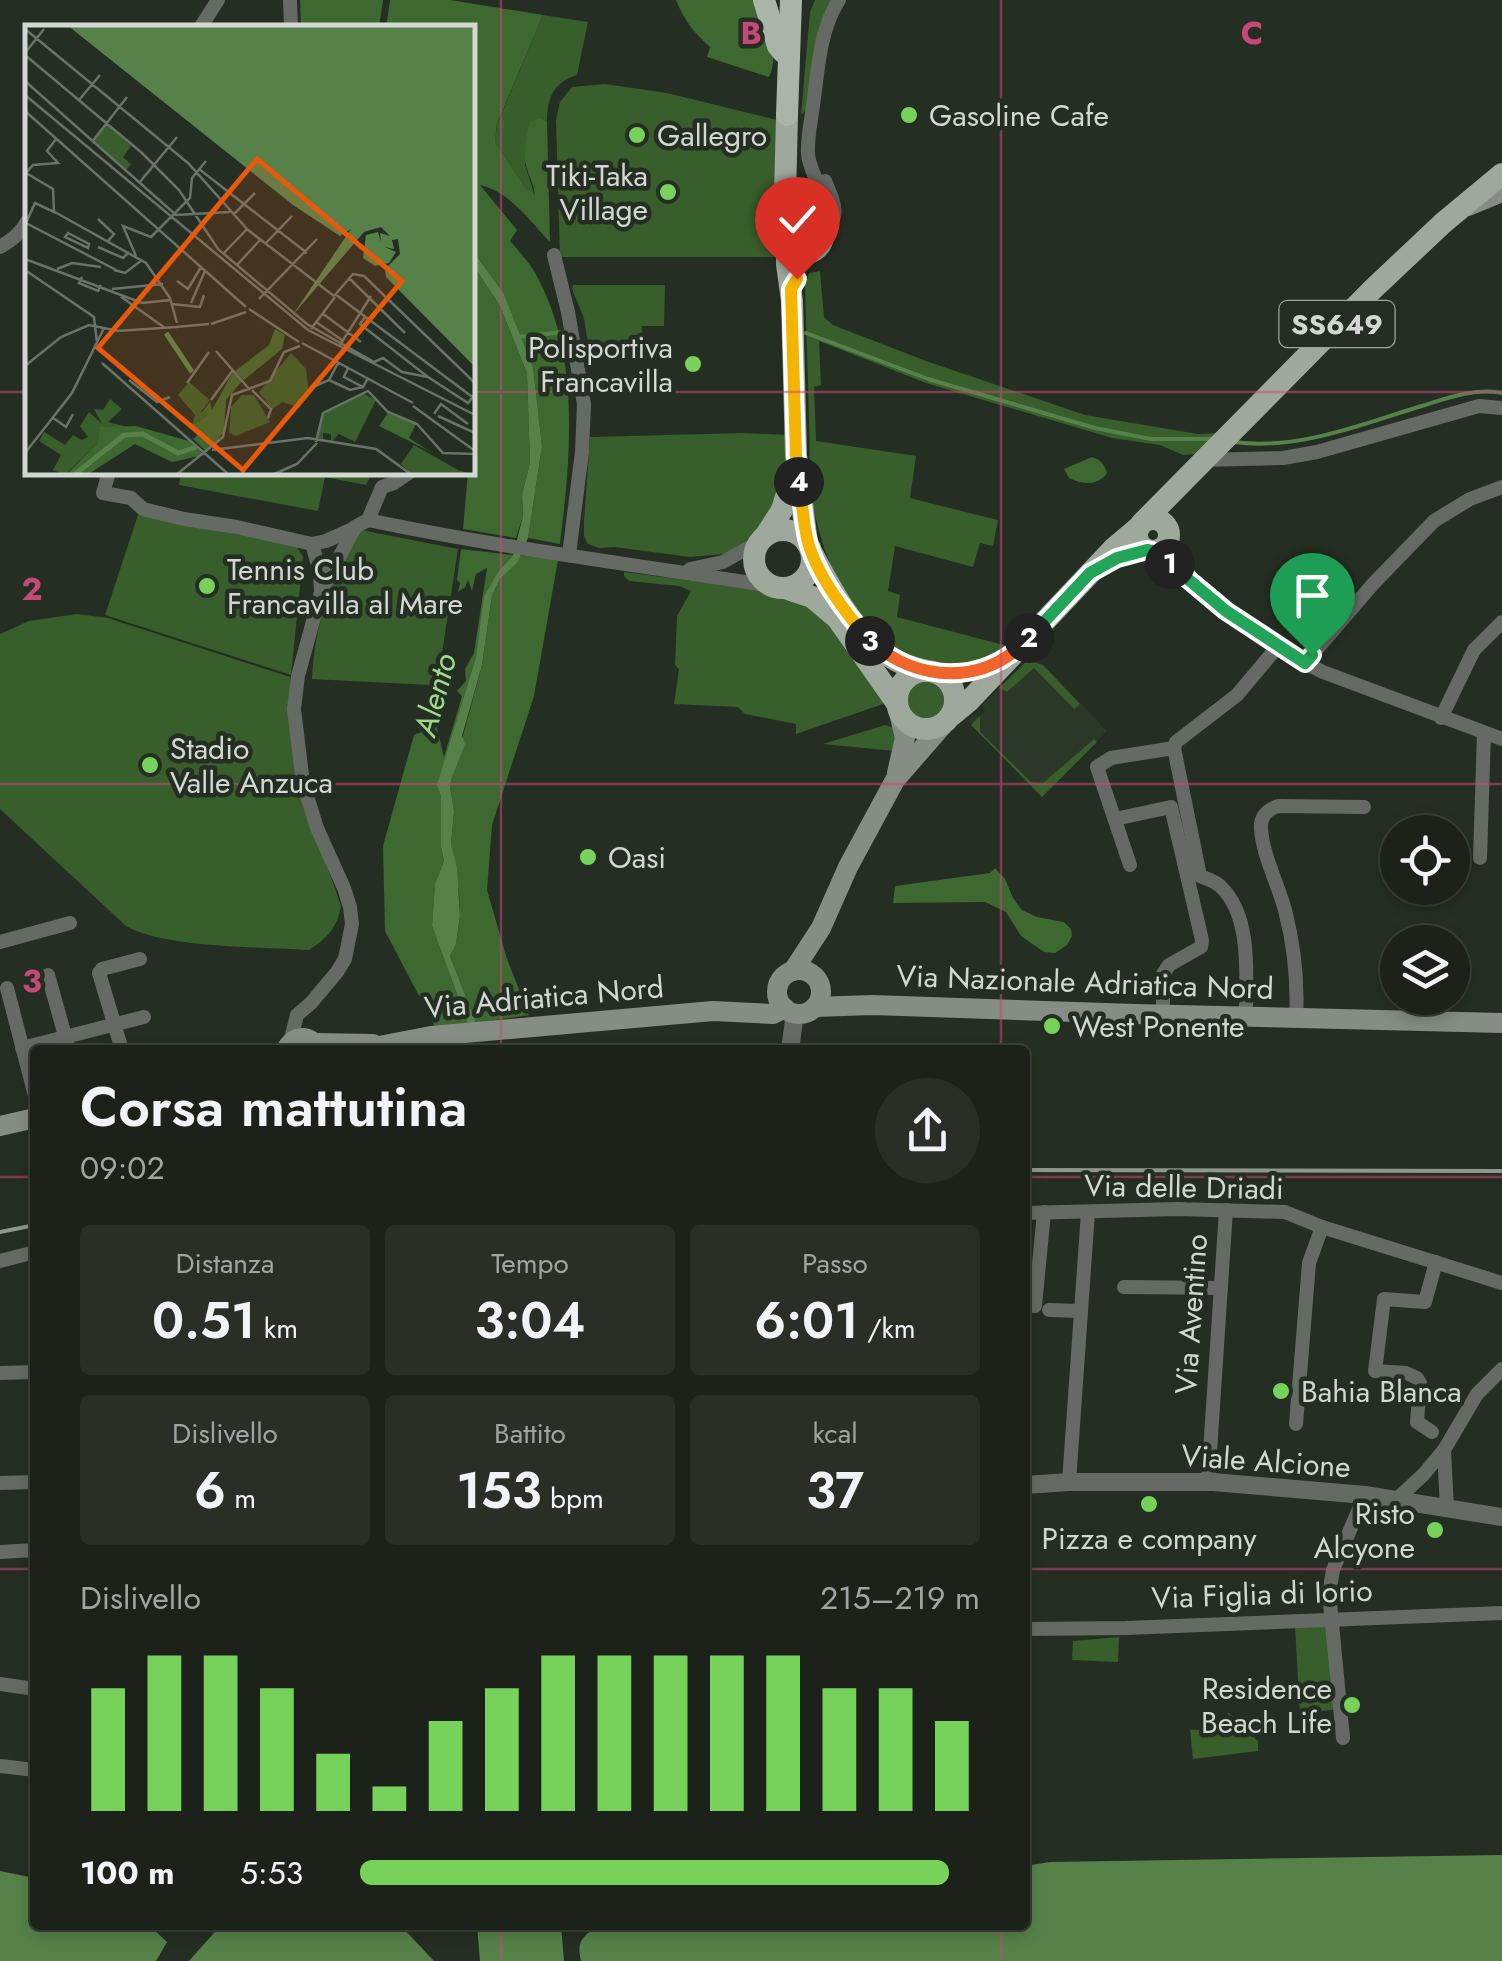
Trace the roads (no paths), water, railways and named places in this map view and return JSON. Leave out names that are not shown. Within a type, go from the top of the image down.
[{"type":"highway","points":[[764,0],[778,46],[788,52]]},
{"type":"highway","points":[[786,115],[790,0]]},
{"type":"highway","points":[[788,52],[808,0]]},
{"type":"main road","points":[[778,587],[803,580],[809,572],[810,548],[796,455],[787,264],[804,232],[787,172],[786,115]]},
{"type":"main road","name":"SS649","points":[[1462,208],[1502,159]]},
{"type":"main road","name":"SS649","points":[[801,977],[848,867],[896,780],[947,720],[1367,295],[1502,174]]},
{"type":"main road","points":[[1462,208],[1502,192]]},
{"type":"main road","points":[[762,538],[784,529],[801,536],[833,593],[872,642],[904,664],[932,672],[952,685],[956,705],[947,720],[933,729],[914,728],[837,618],[812,597],[764,582],[754,567],[753,558],[762,538],[788,497],[796,455]]},
{"type":"main road","name":"SS649","points":[[1090,573],[1159,541],[1184,480]]},
{"type":"main road","points":[[1140,525],[1139,543],[1159,541]]},
{"type":"main road","name":"SS649","points":[[932,672],[972,672],[1016,651]]},
{"type":"main road","points":[[898,708],[902,684],[917,672],[932,672]]},
{"type":"main road","name":"SS649","points":[[896,780],[905,738],[898,708]]},
{"type":"main road","points":[[801,977],[821,994],[798,1010],[778,996],[801,977]]},
{"type":"main road","name":"Via Nazionale Adriatica Nord","points":[[801,977],[872,1005]]},
{"type":"main road","name":"Via Adriatica Nord","points":[[713,1011],[801,977]]},
{"type":"main road","name":"Via Nazionale Adriatica Nord","points":[[798,1010],[872,1005],[1502,1022]]},
{"type":"main road","name":"Via Adriatica Nord","points":[[380,1045],[431,1036],[713,1011],[773,1014],[798,1010]]},
{"type":"main road","points":[[0,1126],[30,1119]]},
{"type":"street","points":[[202,25],[218,0]]},
{"type":"street","points":[[290,0],[291,25]]},
{"type":"street","points":[[804,232],[820,207],[822,196],[810,168],[808,144],[822,42],[839,0]]},
{"type":"street","points":[[804,232],[833,223],[835,205],[808,144]]},
{"type":"street","points":[[0,246],[11,241],[25,225]]},
{"type":"street","points":[[554,255],[584,404],[582,452],[562,553]]},
{"type":"street","points":[[1208,455],[1283,458],[1479,406],[1502,408]]},
{"type":"street","points":[[108,475],[103,493],[131,498],[143,509],[312,544],[362,524],[778,587]]},
{"type":"street","points":[[298,1045],[297,1015],[345,959],[352,924],[344,888],[317,828],[303,783],[294,709],[298,676],[322,592],[382,488],[406,475]]},
{"type":"street","points":[[1305,663],[1434,521],[1470,499],[1502,486]]},
{"type":"street","points":[[680,572],[723,562],[762,538]]},
{"type":"street","points":[[1159,541],[1194,583],[1226,611],[1305,663],[1502,739]]},
{"type":"street","points":[[1159,541],[1194,583]]},
{"type":"street","points":[[312,544],[322,592]]},
{"type":"street","points":[[1441,718],[1474,650],[1502,622]]},
{"type":"street","points":[[1246,1016],[1246,958],[1238,913],[1220,884],[1200,876],[1174,748],[1176,742],[1236,695],[1279,646]]},
{"type":"street","points":[[1480,858],[1484,733]]},
{"type":"street","points":[[1130,866],[1097,768],[1111,758],[1174,748]]},
{"type":"street","points":[[1484,798],[1502,807]]},
{"type":"street","name":"Via Nazionale Adriatica Nord","points":[[1296,1018],[1296,972],[1286,912],[1266,852],[1262,820],[1270,809],[1278,806],[1364,807]]},
{"type":"street","points":[[1115,819],[1171,807],[1202,940],[1201,947],[1168,965],[1162,974],[1163,1014]]},
{"type":"street","points":[[0,942],[70,924]]},
{"type":"street","points":[[120,1045],[99,973],[140,959]]},
{"type":"street","points":[[48,976],[68,1044],[114,1025],[144,1018]]},
{"type":"street","points":[[7,988],[30,1078]]},
{"type":"street","points":[[791,1045],[798,1010]]},
{"type":"street","points":[[22,1048],[30,1047]]},
{"type":"street","name":"Via Aventino","points":[[1208,1482],[1226,1210]]},
{"type":"street","name":"Via delle Driadi","points":[[1030,1212],[1285,1212],[1502,1283]]},
{"type":"street","name":"Via delle Driadi","points":[[1030,1306],[1035,1306],[1044,1212]]},
{"type":"street","points":[[1069,1482],[1088,1212]]},
{"type":"street","name":"Via delle Driadi","points":[[1296,1424],[1309,1262],[1322,1227]]},
{"type":"street","points":[[0,1261],[30,1253]]},
{"type":"street","points":[[1432,1432],[1418,1422],[1417,1378],[1406,1373],[1375,1371],[1384,1299],[1425,1302],[1436,1262]]},
{"type":"street","points":[[1124,1288],[1220,1288]]},
{"type":"street","points":[[1050,1310],[1081,1311]]},
{"type":"street","points":[[1397,1499],[1444,1450],[1477,1394],[1502,1368]]},
{"type":"street","points":[[0,1373],[30,1372]]},
{"type":"street","points":[[1444,1450],[1447,1508]]},
{"type":"street","points":[[0,1483],[30,1482]]},
{"type":"street","name":"Viale Alcione","points":[[1030,1485],[1208,1482],[1365,1495],[1502,1517]]},
{"type":"street","points":[[1343,1738],[1329,1594],[1333,1570],[1365,1495]]},
{"type":"street","points":[[0,1552],[30,1550]]},
{"type":"street","name":"Via Figlia di Iorio","points":[[1030,1629],[1502,1612]]},
{"type":"street","points":[[0,1684],[30,1688]]},
{"type":"street","points":[[0,1766],[30,1769]]},
{"type":"waterway","points":[[518,337],[563,332]]},
{"type":"waterway","points":[[806,333],[928,379],[1095,428],[1151,439],[1215,439]]},
{"type":"waterway","points":[[1234,442],[1283,443],[1307,439],[1453,396],[1502,393]]},
{"type":"railway","points":[[1030,1170],[1502,1171]]},
{"type":"railway","points":[[0,1232],[30,1226]]},
{"type":"place","name":"Gasoline Cafe","points":[[909,115]]},
{"type":"place","name":"Gallegro","points":[[637,135]]},
{"type":"place","name":"Tiki-Taka Village","points":[[668,192]]},
{"type":"place","name":"Polisportiva Francavilla","points":[[693,364]]},
{"type":"place","name":"Tennis Club Francavilla al Mare","points":[[207,586]]},
{"type":"place","name":"Stadio Valle Anzuca","points":[[150,765]]},
{"type":"place","name":"Oasi","points":[[588,857]]},
{"type":"place","name":"West Ponente","points":[[1052,1026]]},
{"type":"place","name":"Bahia Blanca","points":[[1281,1391]]},
{"type":"place","name":"Pizza e company","points":[[1149,1504]]},
{"type":"place","name":"Risto Alcyone","points":[[1435,1530]]},
{"type":"place","name":"Residence Beach Life","points":[[1352,1705]]},
{"type":"water label","name":"Alento","points":[[435,695]]}]
